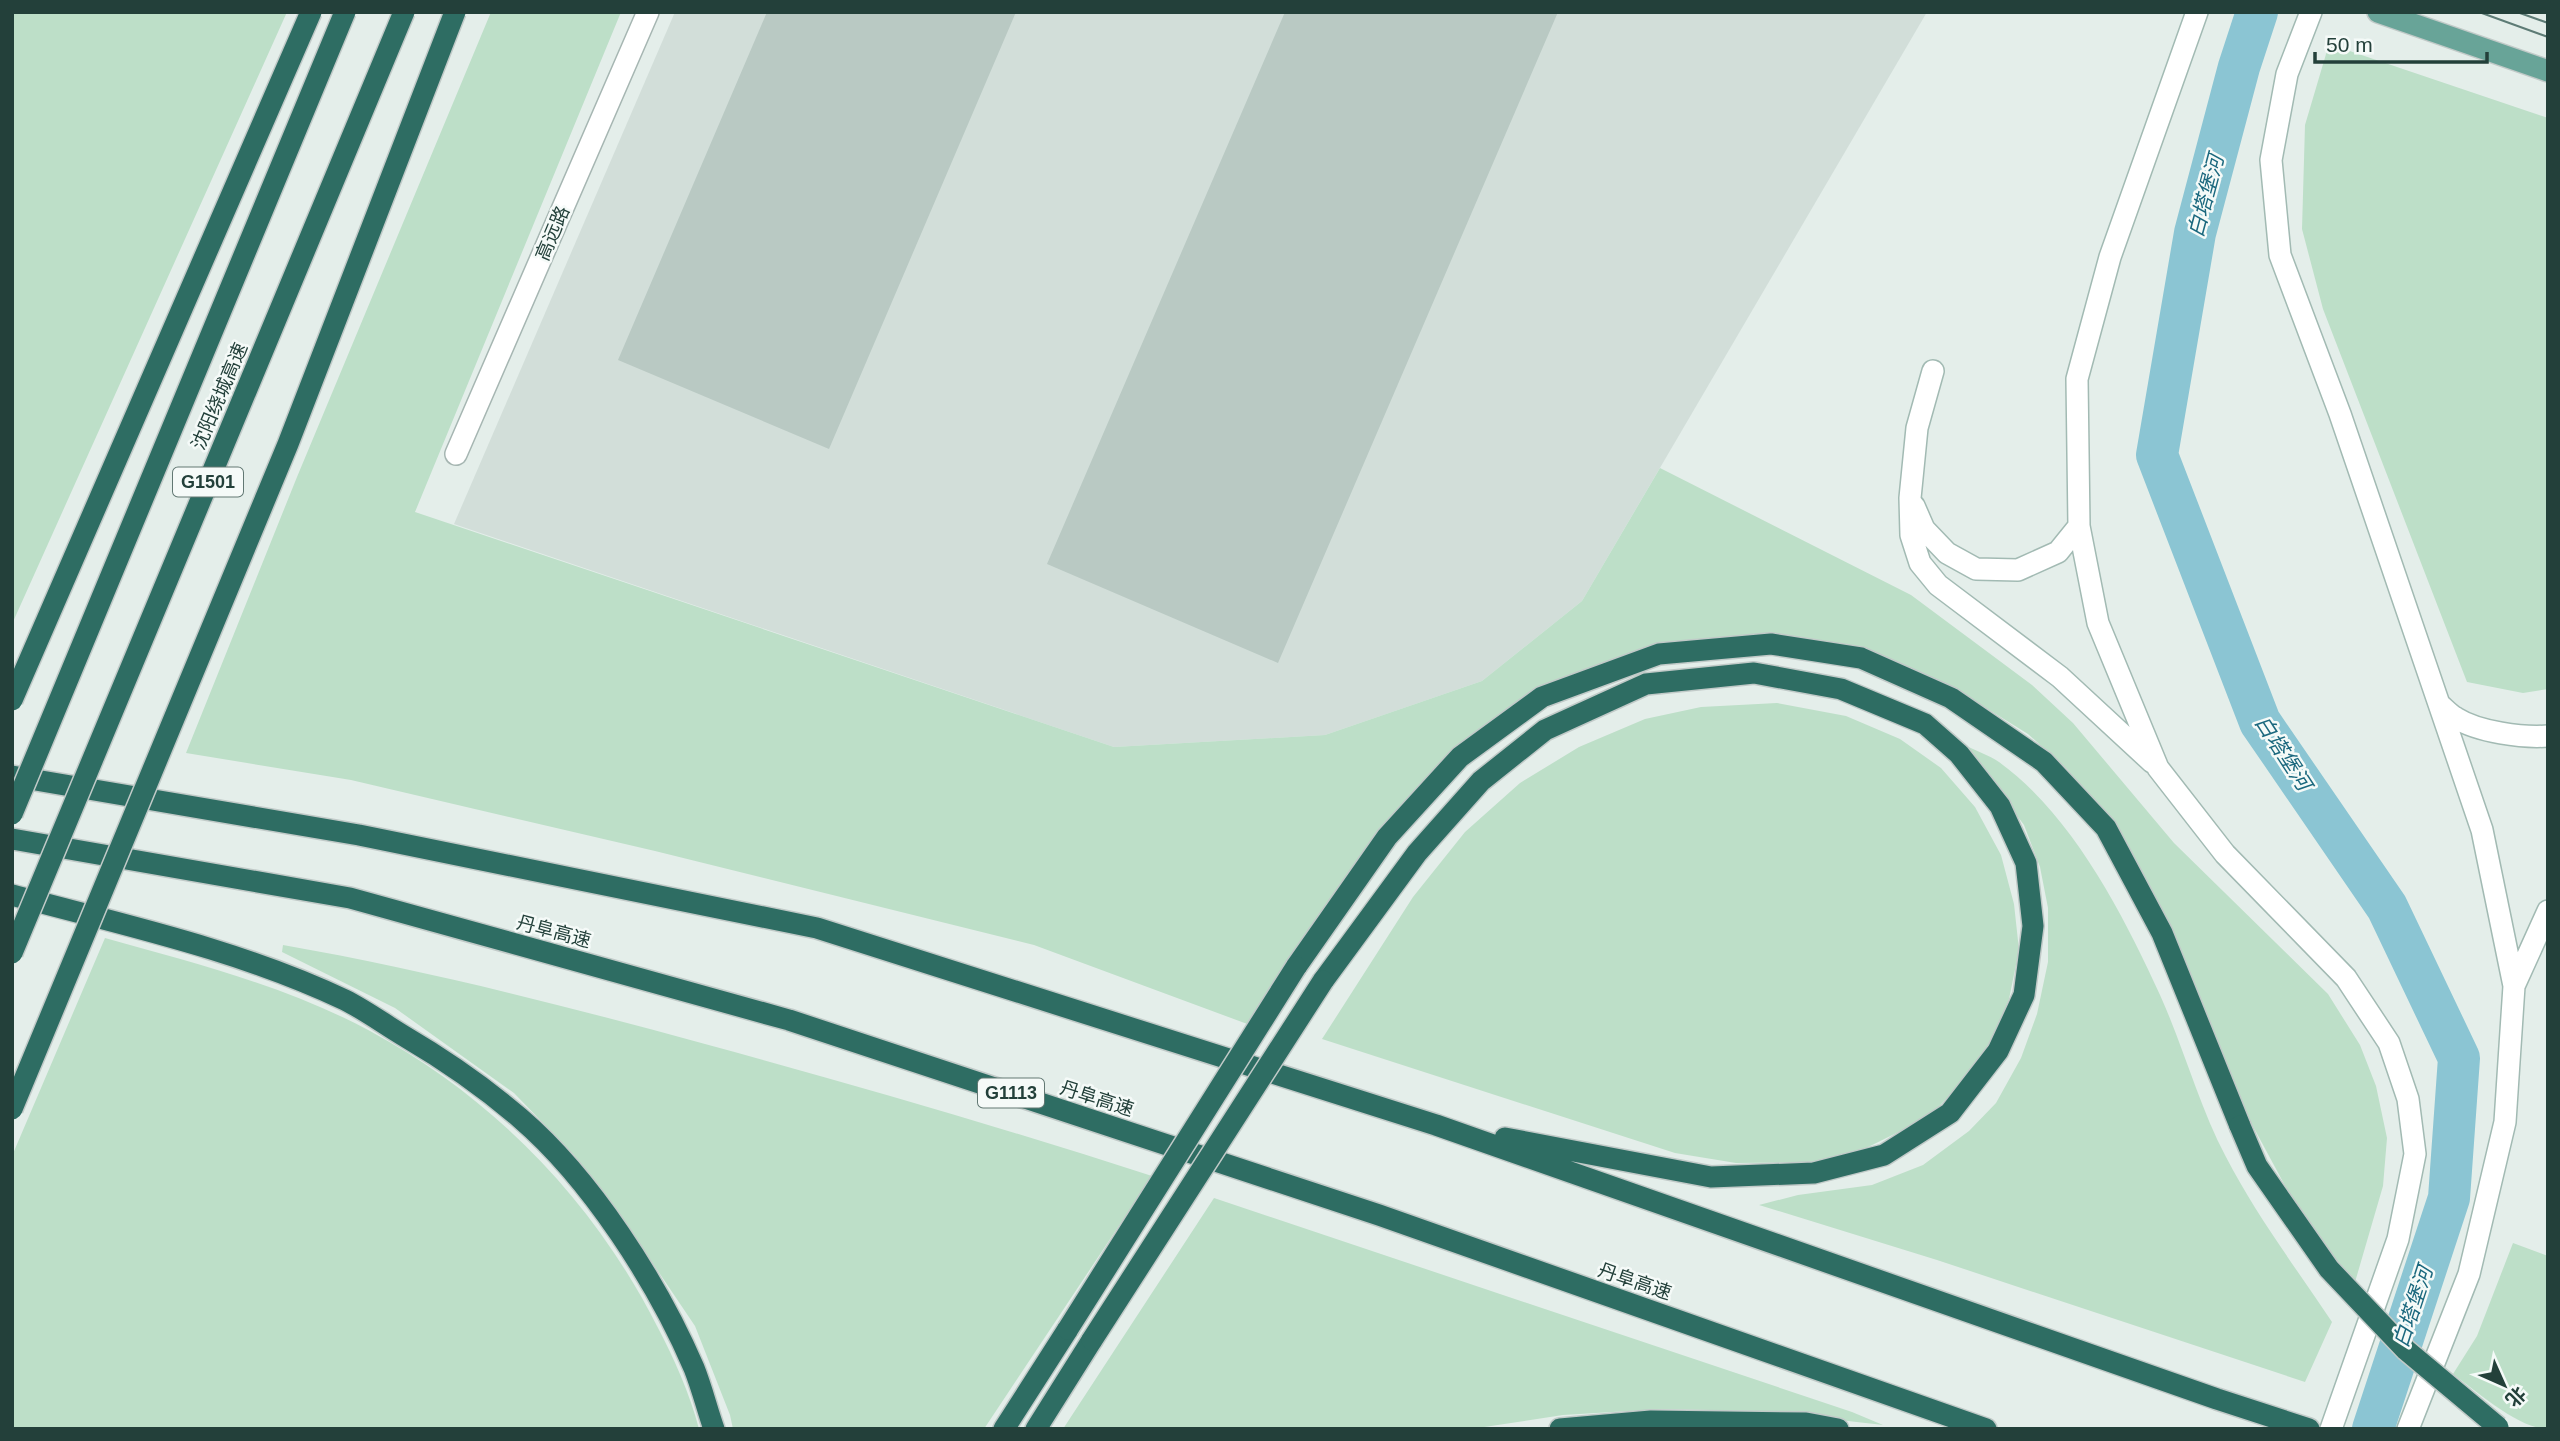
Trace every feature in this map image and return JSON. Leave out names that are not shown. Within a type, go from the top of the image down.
[{"type":"highway","points":[[12,700],[311,12]]},
{"type":"highway","points":[[12,814],[345,12]]},
{"type":"highway","name":"沈阳绕城高速","points":[[12,953],[404,12]]},
{"type":"highway","points":[[12,1109],[288,444],[455,12]]},
{"type":"highway","points":[[1004,1429],[1296,967],[1387,836],[1460,757],[1542,697],[1659,654],[1771,643],[1861,659],[1951,698],[2044,762],[2106,828],[2162,933],[2257,1166],[2329,1269],[2406,1350],[2500,1428]]},
{"type":"highway","points":[[1036,1429],[1323,981],[1418,853],[1481,781],[1545,730],[1647,684],[1754,673],[1841,689],[1925,723],[1959,754],[2000,806],[2026,863],[2033,926],[2024,995],[1998,1051],[1950,1114],[1884,1155],[1814,1173],[1711,1177],[1436,1125]]},
{"type":"highway","points":[[12,776],[359,835],[817,928],[1436,1125],[2309,1429]]},
{"type":"highway","name":"丹阜高速","points":[[12,839],[350,898],[789,1020],[1379,1214],[1986,1429]]},
{"type":"highway","points":[[12,895],[193,943],[309,985],[346,1001],[440,1057],[483,1089],[522,1120],[562,1161],[597,1203],[628,1247],[657,1295],[695,1369],[714,1429]]},
{"type":"highway","points":[[1560,1429],[1651,1421],[1806,1423],[1839,1429]]},
{"type":"main road","name":"高远路","points":[[456,454],[648,12]]},
{"type":"main road","points":[[2158,768],[2098,623],[2079,526],[2077,379],[2110,257],[2197,12]]},
{"type":"main road","points":[[2311,12],[2287,74],[2271,160],[2280,255],[2340,414],[2482,830],[2514,986],[2505,1122],[2469,1274],[2408,1429]]},
{"type":"main road","points":[[2378,12],[2548,71]]},
{"type":"main road","points":[[1933,371],[1917,428],[1910,498],[1911,536],[1920,564],[1938,585],[2060,677],[2158,768],[2225,854],[2346,978],[2389,1043],[2409,1099],[2415,1154],[2398,1239],[2331,1429]]},
{"type":"main road","points":[[1910,498],[1924,529],[1947,553],[1976,569],[2018,570],[2058,552],[2079,526]]},
{"type":"main road","points":[[2439,704],[2458,720],[2499,733],[2548,736]]},
{"type":"main road","points":[[2514,986],[2548,911]]},
{"type":"shaded area","points":[[675,12],[1927,12],[1582,601],[1482,681],[1325,735],[1114,747],[454,524]]},
{"type":"green space","points":[[12,12],[287,12],[12,624]]},
{"type":"green space","points":[[491,12],[621,12],[415,512],[1114,747],[1325,735],[1482,681],[1582,601],[1660,468],[1911,595],[2032,685],[2073,723],[2174,843],[2328,994],[2360,1045],[2376,1086],[2387,1138],[2383,1186],[2353,1289],[2290,1195],[2248,1117],[2108,818],[2067,769],[2028,734],[1970,698],[1908,668],[1842,649],[1673,646],[1459,747],[1250,1025],[1034,945],[655,851],[351,780],[186,753],[297,477]]},
{"type":"green space","points":[[2329,44],[2548,118],[2548,689],[2523,693],[2467,682],[2323,309],[2302,229],[2305,125]]},
{"type":"green space","points":[[1777,703],[1846,716],[1900,739],[1941,768],[1975,807],[2001,855],[2014,904],[2019,950],[2009,999],[1992,1041],[1963,1081],[1929,1117],[1860,1151],[1817,1162],[1736,1163],[1675,1153],[1322,1039],[1413,897],[1465,832],[1520,783],[1579,747],[1645,719],[1701,707]]},
{"type":"green space","points":[[1965,745],[1999,762],[2050,809],[2093,868],[2112,900],[2169,1015],[2208,1118],[2226,1157],[2263,1220],[2332,1322],[2305,1382],[1937,1260],[1759,1205],[1798,1195],[1872,1185],[1923,1165],[1969,1131],[1996,1103],[2021,1058],[2037,1014],[2048,962],[2048,908],[2040,867],[2024,825]]},
{"type":"green space","points":[[105,938],[240,977],[338,1015],[415,1058],[458,1088],[498,1121],[536,1156],[603,1236],[657,1326],[675,1363],[699,1429],[12,1429],[12,1156]]},
{"type":"green space","points":[[283,945],[443,977],[653,1030],[929,1107],[1152,1176],[984,1429],[733,1429],[695,1326],[635,1237],[574,1155],[514,1093],[395,1008],[282,952]]},
{"type":"green space","points":[[1214,1198],[1852,1412],[1883,1425],[1760,1411],[1662,1409],[1563,1415],[1471,1429],[1063,1429]]},
{"type":"green space","points":[[2513,1243],[2548,1256],[2548,1429],[2524,1423],[2511,1416],[2453,1374],[2477,1336]]},
{"type":"building","points":[[767,12],[1016,12],[829,449],[618,360]]},
{"type":"building","points":[[1285,12],[1558,12],[1278,663],[1047,564]]},
{"type":"waterway","name":"白塔堡河","points":[[2257,12],[2239,67],[2195,233],[2157,455],[2260,722],[2387,907],[2459,1058],[2449,1198],[2373,1429]]},
{"type":"tram line","points":[[2479,12],[2548,37]]},
{"type":"tram line","points":[[2517,12],[2548,23]]}]
